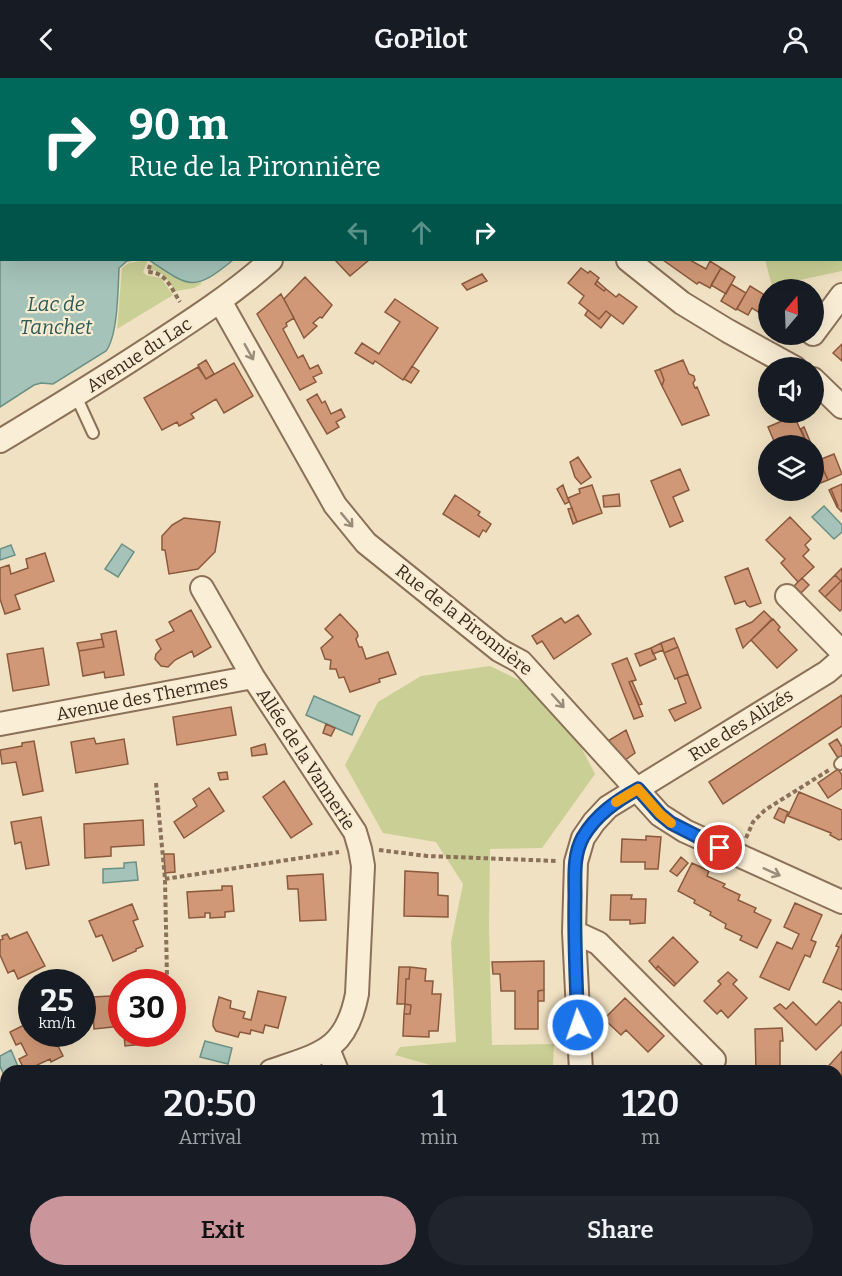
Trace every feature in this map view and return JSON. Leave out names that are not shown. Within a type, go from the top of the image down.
[{"type":"street","name":"Avenue du Lac","points":[[0,441],[76,396],[220,301],[270,261]]},
{"type":"street","points":[[629,261],[682,303],[776,357]]},
{"type":"street","points":[[824,319],[842,295]]},
{"type":"street","name":"Rue de la Pironnière","points":[[220,301],[335,505],[366,543],[499,650],[521,662],[660,814],[671,823],[738,856],[842,902]]},
{"type":"street","points":[[824,390],[842,407]]},
{"type":"street","name":"Avenue des Thermes","points":[[0,724],[253,677],[202,588]]},
{"type":"street","points":[[787,596],[842,652]]},
{"type":"street","name":"Rue des Alizés","points":[[580,1065],[574,932],[576,862],[583,838],[608,807],[827,672],[842,659]]},
{"type":"street","name":"Allée de la Vannerie","points":[[253,677],[366,849],[354,1011],[348,1027],[328,1049]]},
{"type":"street","points":[[574,932],[598,943],[714,1060]]},
{"type":"street","points":[[289,1065],[328,1049],[335,1065]]},
{"type":"lane","points":[[76,396],[93,433]]},
{"type":"path","points":[[150,265],[148,272],[156,272],[163,276],[180,302]]},
{"type":"path","points":[[738,856],[753,822],[765,810],[841,763]]},
{"type":"path","points":[[156,783],[165,879],[166,969]]},
{"type":"path","points":[[165,879],[366,849],[427,856],[576,862]]},
{"type":"green space","points":[[148,261],[143,272],[146,275],[161,278],[173,295],[117,329],[122,268],[129,263]]},
{"type":"green space","points":[[765,261],[842,261],[842,271],[805,279],[770,279]]},
{"type":"green space","points":[[153,262],[181,280],[201,282],[201,284],[194,288],[176,291],[162,274],[151,269]]},
{"type":"green space","points":[[490,666],[529,685],[580,745],[595,774],[542,848],[490,849],[492,1045],[554,1044],[553,1065],[430,1065],[395,1055],[400,1047],[456,1042],[451,942],[463,884],[436,842],[383,833],[345,765],[378,702],[421,676]]},
{"type":"water","name":"Lac de Tanchet","points":[[0,261],[127,261],[119,268],[115,323],[106,351],[53,384],[34,385],[0,407]]},
{"type":"water","points":[[151,261],[232,261],[200,281],[183,281]]},
{"type":"water","points":[[824,506],[842,525],[842,532],[834,539],[812,517]]},
{"type":"water","points":[[122,544],[134,552],[118,577],[105,569]]},
{"type":"water","points":[[11,545],[15,555],[0,560],[0,549]]},
{"type":"water","points":[[314,696],[360,716],[352,735],[306,715]]},
{"type":"water","points":[[136,862],[138,880],[103,883],[103,869],[124,868],[124,863]]},
{"type":"water","points":[[205,1041],[232,1048],[228,1064],[200,1057]]},
{"type":"water","points":[[11,1050],[17,1065],[0,1065],[0,1056]]},
{"type":"building","points":[[336,261],[368,261],[350,276]]},
{"type":"building","points":[[664,261],[692,261],[706,269],[710,261],[721,268],[710,288],[699,282],[697,284]]},
{"type":"building","points":[[581,268],[599,278],[595,284],[604,291],[606,289],[616,297],[619,294],[637,307],[623,324],[606,311],[599,319],[579,303],[584,296],[568,283]]},
{"type":"building","points":[[721,268],[735,277],[726,294],[711,285]]},
{"type":"building","points":[[482,274],[487,281],[467,290],[462,284]]},
{"type":"building","points":[[305,277],[332,305],[322,318],[320,317],[313,323],[317,326],[304,338],[284,299]]},
{"type":"building","points":[[597,281],[606,289],[604,291],[595,284]]},
{"type":"building","points":[[731,284],[746,293],[736,310],[721,301]]},
{"type":"building","points":[[750,286],[758,291],[758,312],[752,308],[748,315],[737,309]]},
{"type":"building","points":[[281,294],[294,318],[286,323],[287,326],[283,329],[298,358],[303,355],[310,369],[318,365],[322,373],[313,377],[316,382],[300,390],[257,314]]},
{"type":"building","points":[[395,299],[438,328],[403,380],[375,361],[373,364],[355,353],[362,343],[379,354],[400,322],[385,312]]},
{"type":"building","points":[[588,310],[599,319],[606,311],[611,315],[601,328],[585,315]]},
{"type":"building","points":[[842,344],[842,361],[833,353]]},
{"type":"building","points":[[206,360],[214,374],[206,379],[198,365]]},
{"type":"building","points":[[683,360],[689,374],[694,376],[693,383],[709,415],[682,425],[662,386],[664,380],[660,369]]},
{"type":"building","points":[[234,363],[253,396],[224,413],[216,399],[191,414],[194,418],[179,426],[177,422],[162,430],[144,398],[198,367],[206,379]]},
{"type":"building","points":[[412,366],[419,371],[411,383],[404,379]]},
{"type":"building","points":[[660,369],[664,380],[662,386],[655,371]]},
{"type":"building","points":[[317,394],[322,403],[325,401],[331,414],[341,409],[345,417],[336,422],[339,427],[327,434],[307,400]]},
{"type":"building","points":[[777,423],[797,423],[803,435],[771,435],[768,427]]},
{"type":"building","points":[[804,427],[807,435],[803,435],[801,429]]},
{"type":"building","points":[[834,454],[842,474],[828,480],[824,471],[824,458]]},
{"type":"building","points":[[578,457],[591,477],[581,484],[575,477],[570,462]]},
{"type":"building","points":[[680,469],[689,490],[673,497],[683,521],[670,527],[651,481]]},
{"type":"building","points":[[842,484],[842,512],[837,507],[831,489]]},
{"type":"building","points":[[563,485],[569,502],[565,504],[557,489]]},
{"type":"building","points":[[592,485],[602,513],[577,522],[568,498],[580,493],[579,489]]},
{"type":"building","points":[[831,489],[838,506],[837,507],[829,490]]},
{"type":"building","points":[[619,494],[620,506],[604,507],[603,496]]},
{"type":"building","points":[[455,495],[480,512],[478,515],[491,524],[486,532],[483,530],[479,537],[443,514]]},
{"type":"building","points":[[572,508],[577,522],[573,524],[568,509]]},
{"type":"building","points":[[790,517],[811,539],[805,545],[809,550],[803,556],[814,567],[798,582],[781,563],[785,559],[766,540]]},
{"type":"building","points":[[184,518],[220,522],[215,552],[198,569],[169,574],[165,550],[162,550],[162,536],[172,525]]},
{"type":"building","points":[[45,553],[54,581],[15,595],[20,609],[5,614],[0,599],[0,568],[9,565],[11,574],[28,568],[26,559]]},
{"type":"building","points":[[748,568],[761,603],[750,607],[745,601],[735,604],[725,577]]},
{"type":"building","points":[[842,568],[842,609],[840,611],[825,597],[841,581],[835,575]]},
{"type":"building","points":[[835,575],[841,581],[825,597],[819,591]]},
{"type":"building","points":[[802,578],[809,585],[801,593],[794,586]]},
{"type":"building","points":[[191,610],[211,647],[194,657],[192,651],[175,660],[168,667],[161,666],[155,659],[161,649],[156,640],[174,631],[169,622]]},
{"type":"building","points":[[764,611],[772,619],[743,648],[736,629],[752,622]]},
{"type":"building","points":[[340,614],[357,632],[356,639],[366,659],[388,652],[396,674],[350,692],[344,677],[339,678],[336,669],[330,669],[331,660],[325,659],[321,648],[333,637],[325,629]]},
{"type":"building","points":[[578,615],[591,634],[554,659],[542,641],[537,644],[532,636],[561,618],[565,623]]},
{"type":"building","points":[[773,619],[780,627],[778,630],[797,650],[777,668],[751,640]]},
{"type":"building","points":[[116,631],[124,675],[105,678],[104,672],[83,676],[79,651],[104,647],[101,634]]},
{"type":"building","points":[[674,638],[678,647],[664,653],[661,643]]},
{"type":"building","points":[[102,639],[104,647],[79,651],[77,643]]},
{"type":"building","points":[[661,643],[663,650],[653,654],[651,648]]},
{"type":"building","points":[[678,647],[688,674],[675,679],[664,653]]},
{"type":"building","points":[[43,648],[49,685],[13,691],[7,654]]},
{"type":"building","points":[[651,648],[656,659],[640,666],[635,654]]},
{"type":"building","points":[[627,658],[636,680],[629,682],[643,716],[634,719],[612,664]]},
{"type":"building","points":[[688,674],[701,708],[675,721],[669,710],[686,703],[677,678]]},
{"type":"building","points":[[632,681],[642,704],[639,705],[629,682]]},
{"type":"building","points":[[842,695],[842,726],[723,804],[709,782]]},
{"type":"building","points":[[231,707],[236,735],[177,745],[173,717]]},
{"type":"building","points":[[326,724],[335,728],[331,736],[323,733]]},
{"type":"building","points":[[626,730],[635,753],[625,760],[608,741]]},
{"type":"building","points":[[94,738],[96,744],[124,739],[128,764],[76,773],[71,742]]},
{"type":"building","points":[[837,739],[842,747],[842,756],[838,758],[829,744]]},
{"type":"building","points":[[34,741],[43,791],[23,795],[16,762],[2,764],[0,750]]},
{"type":"building","points":[[265,744],[267,754],[252,756],[251,748]]},
{"type":"building","points":[[838,769],[842,775],[842,788],[828,798],[818,783]]},
{"type":"building","points":[[227,772],[228,779],[220,780],[218,773]]},
{"type":"building","points":[[284,781],[312,824],[291,838],[263,797]]},
{"type":"building","points":[[209,788],[224,811],[184,838],[174,822],[197,806],[193,799]]},
{"type":"building","points":[[799,792],[842,810],[842,839],[839,840],[830,835],[831,833],[788,816]]},
{"type":"building","points":[[779,808],[788,812],[784,823],[774,818]]},
{"type":"building","points":[[41,817],[49,865],[26,869],[21,842],[15,844],[11,822]]},
{"type":"building","points":[[143,820],[144,845],[111,847],[111,856],[85,858],[84,824]]},
{"type":"building","points":[[646,836],[661,837],[658,869],[645,869],[645,862],[621,862],[622,839],[646,840]]},
{"type":"building","points":[[164,854],[174,854],[175,872],[165,873]]},
{"type":"building","points":[[681,857],[688,863],[677,876],[670,871]]},
{"type":"building","points":[[692,863],[709,871],[707,876],[725,884],[723,887],[740,895],[738,900],[756,908],[754,912],[771,920],[757,948],[740,940],[742,936],[725,928],[726,924],[710,915],[711,912],[678,891]]},
{"type":"building","points":[[405,871],[438,873],[438,895],[448,896],[448,917],[404,916]]},
{"type":"building","points":[[323,874],[326,920],[300,921],[298,889],[288,889],[287,876]]},
{"type":"building","points":[[222,886],[232,886],[234,911],[225,912],[225,917],[210,918],[210,913],[205,913],[205,917],[189,918],[187,892],[222,890]]},
{"type":"building","points":[[611,895],[632,895],[631,899],[646,899],[645,923],[630,924],[630,920],[610,920]]},
{"type":"building","points":[[795,903],[822,915],[811,940],[816,942],[810,957],[805,955],[789,990],[760,977],[777,942],[792,949],[799,934],[784,927]]},
{"type":"building","points":[[132,904],[138,919],[133,921],[143,946],[113,961],[102,935],[96,937],[89,921]]},
{"type":"building","points":[[27,932],[45,966],[39,969],[18,969],[18,979],[14,970],[8,973],[0,955],[0,940],[7,934],[10,939]]},
{"type":"building","points":[[842,934],[842,990],[823,982],[839,947],[836,946]]},
{"type":"building","points":[[673,937],[698,962],[676,984],[658,966],[656,969],[649,961]]},
{"type":"building","points":[[544,961],[544,990],[538,991],[538,1029],[515,1029],[515,991],[501,991],[500,974],[493,974],[492,962]]},
{"type":"building","points":[[658,966],[676,984],[674,986],[656,969]]},
{"type":"building","points":[[399,967],[410,967],[409,979],[406,979],[405,1004],[397,1004]]},
{"type":"building","points":[[410,967],[426,969],[425,981],[433,981],[432,994],[441,994],[438,1031],[429,1031],[429,1037],[403,1036],[404,1014],[410,1014],[411,1005],[405,1004],[406,979],[409,979]]},
{"type":"building","points":[[728,972],[737,980],[733,984],[747,998],[728,1018],[721,1010],[717,1014],[704,1001],[721,984],[718,981]]},
{"type":"building","points":[[544,990],[544,1001],[538,1001],[538,991]]},
{"type":"building","points":[[258,991],[286,997],[278,1028],[265,1025],[263,1033],[251,1030],[250,1034],[240,1032],[238,1037],[216,1031],[213,1021],[219,997],[231,1001],[230,1008],[245,1012],[243,1018],[251,1020]]},
{"type":"building","points":[[108,996],[108,1028],[96,1029],[96,997]]},
{"type":"building","points":[[625,998],[664,1036],[648,1052],[626,1030],[621,1035],[604,1019]]},
{"type":"building","points":[[839,1001],[842,1004],[842,1024],[816,1050],[774,1008],[780,1004],[786,1009],[793,1002],[816,1025]]},
{"type":"building","points":[[405,1004],[411,1005],[410,1014],[404,1014]]},
{"type":"building","points":[[18,1028],[18,1044],[16,1045],[10,1032]]},
{"type":"building","points":[[782,1028],[780,1065],[756,1065],[755,1029]]},
{"type":"building","points":[[23,1047],[58,1047],[63,1056],[51,1062],[50,1059],[37,1065],[22,1065],[19,1059],[27,1055]]},
{"type":"building","points":[[842,1051],[842,1065],[829,1065]]},
{"type":"slow traffic","points":[[616,802],[638,789],[671,823]]},
{"type":"route","points":[[578,1025],[574,932],[576,862],[583,838],[594,822],[608,807],[638,789],[671,823],[720,848]]}]
